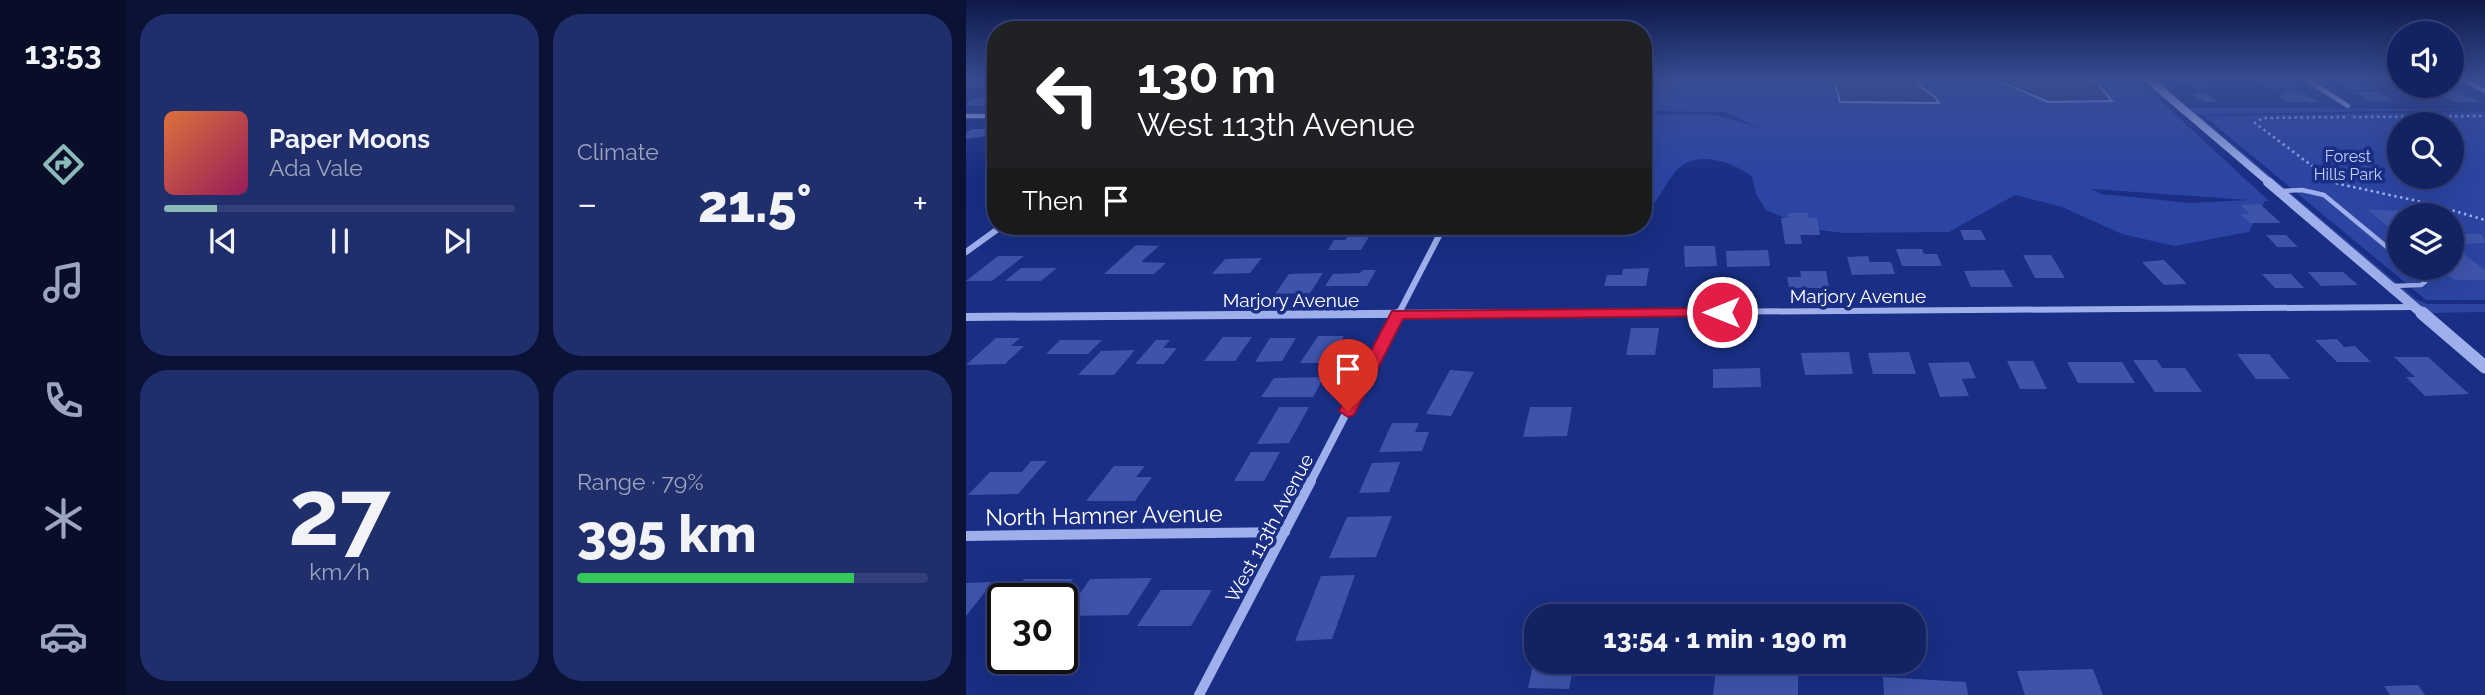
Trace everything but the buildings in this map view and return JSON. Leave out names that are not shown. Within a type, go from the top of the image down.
[{"type":"street","points":[[2186,111],[2485,368]]},
{"type":"street","points":[[966,116],[987,116]]},
{"type":"street","points":[[966,252],[990,235]]},
{"type":"street","name":"West 113th Avenue","points":[[1199,695],[1439,235]]},
{"type":"street","name":"Marjory Avenue","points":[[966,317],[2413,307]]},
{"type":"street","points":[[966,326],[977,317]]},
{"type":"street","name":"North Hamner Avenue","points":[[966,536],[1284,532]]},
{"type":"lane","points":[[2278,191],[2318,192],[2387,247]]},
{"type":"lane","points":[[2389,286],[2421,285],[2425,280]]},
{"type":"path","points":[[2357,190],[2325,178],[2255,121],[2269,117],[2485,116]]},
{"type":"path","points":[[2318,192],[2333,189],[2357,190],[2431,204],[2485,220]]},
{"type":"green space","points":[[1679,111],[2172,111],[2269,201],[2265,201],[2249,232],[2174,246],[2122,234],[2062,207],[2015,195],[1949,232],[1844,233],[1811,229],[1766,210],[1756,194],[1752,177],[1725,162],[1703,159],[1684,164],[1676,171],[1652,207],[1652,114],[1716,115],[1760,128],[1725,112]],"holes":[[[2091,189],[2249,200],[2191,203],[2102,194]]]},
{"type":"green space","points":[[2192,111],[2369,111],[2198,115],[2387,277]]},
{"type":"green space","name":"Forest Hills Park","points":[[2464,112],[2485,112],[2485,300],[2426,300],[2402,280],[2464,280],[2464,203],[2387,203],[2387,268],[2204,116],[2387,113],[2387,189],[2464,189]]},
{"type":"green space","points":[[2391,280],[2417,300],[2428,304],[2485,304],[2485,312],[2430,313]]},
{"type":"route","points":[[1348,411],[1398,315],[1722,312]]}]
